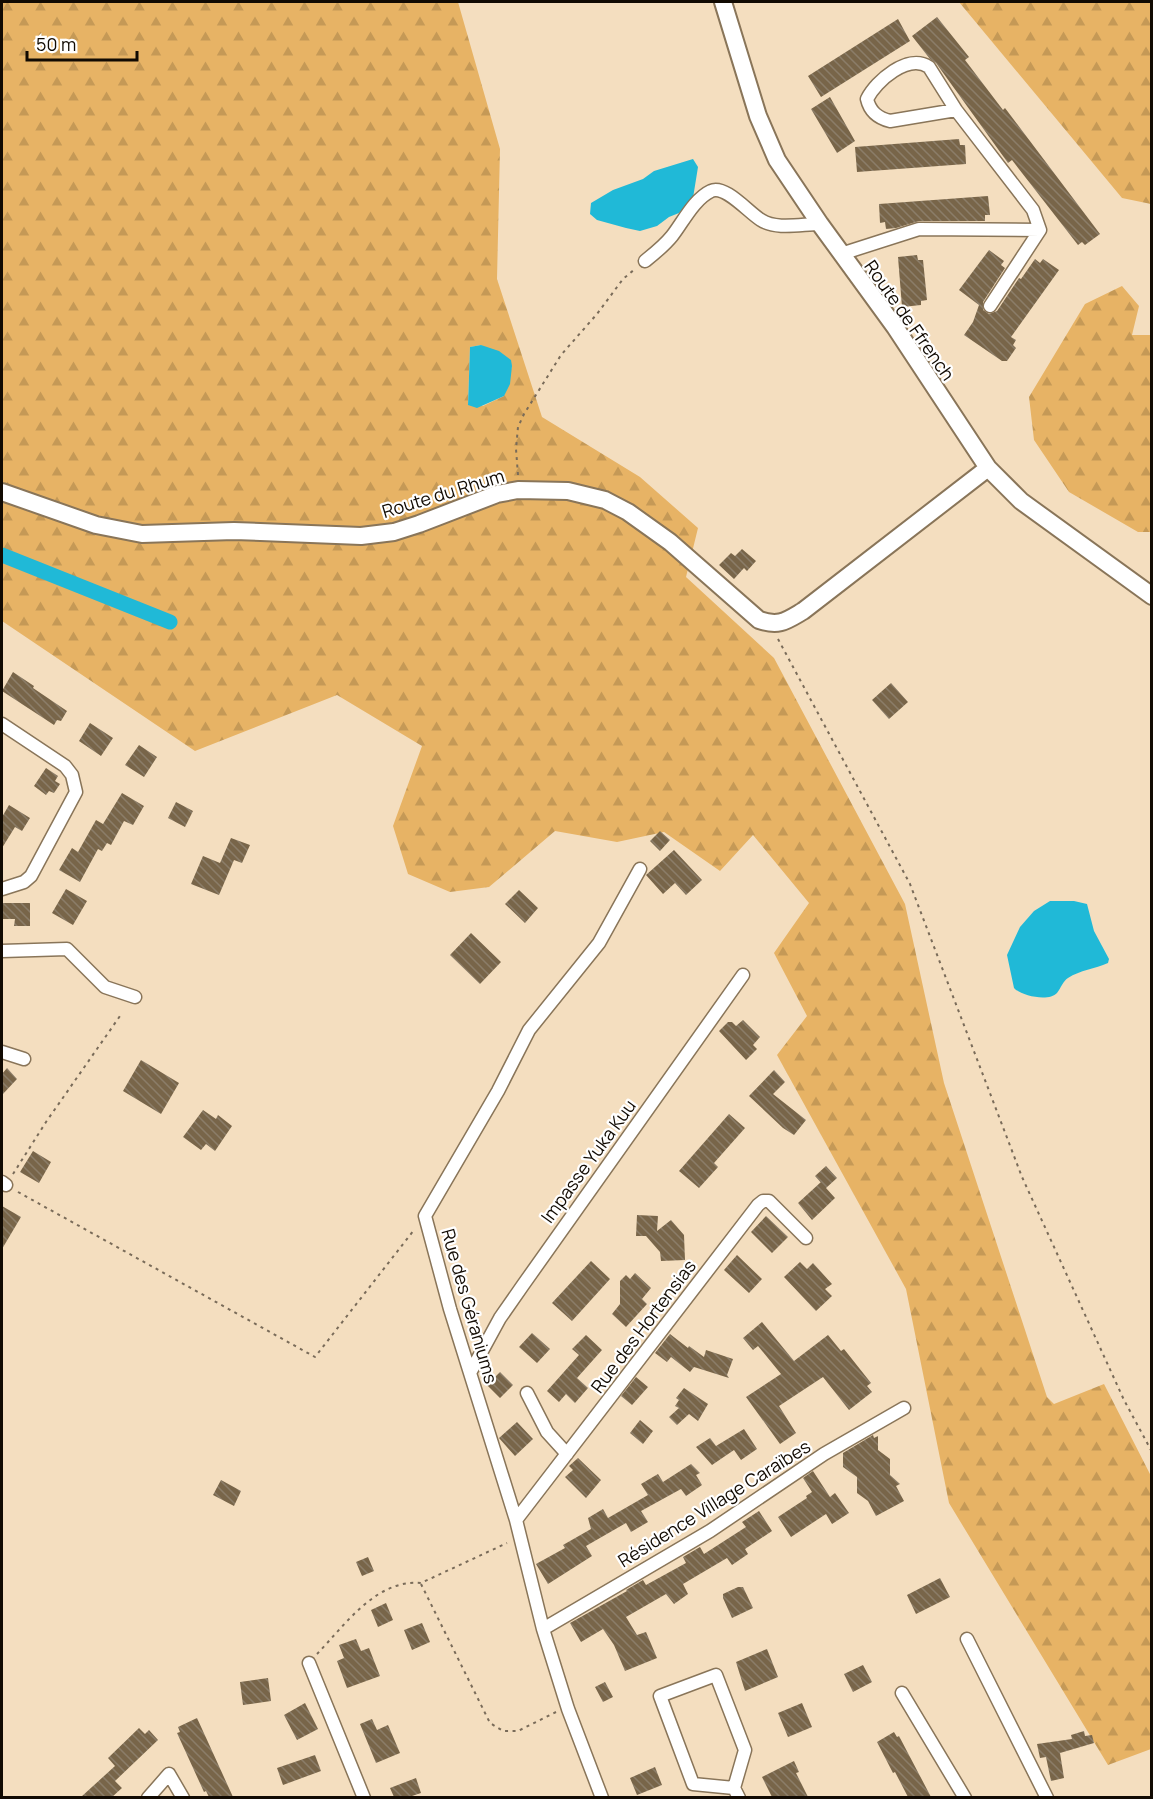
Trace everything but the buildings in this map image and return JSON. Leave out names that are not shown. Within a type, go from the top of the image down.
[{"type":"street","name":"Route de Ffrench","points":[[723,2],[758,116],[777,160],[894,327],[988,468],[1021,501],[1152,596]]},
{"type":"street","points":[[956,111],[890,121],[880,119],[869,108],[867,99],[870,92],[898,68],[919,62],[929,67],[956,111],[1033,210],[1040,230]]},
{"type":"street","points":[[645,261],[671,236],[693,207],[711,191],[718,190],[729,194],[762,221],[774,225],[820,224]]},
{"type":"street","points":[[841,254],[919,229],[1040,230]]},
{"type":"street","points":[[990,306],[1040,230]]},
{"type":"street","points":[[770,624],[785,622],[803,611],[988,468]]},
{"type":"street","name":"Route du Rhum","points":[[2,492],[96,525],[142,534],[234,531],[361,536],[394,532],[497,494],[518,490],[568,491],[605,500],[628,512],[670,542],[759,620],[770,624]]},
{"type":"street","points":[[2,724],[65,766],[72,775],[76,792],[31,876],[24,882],[2,889]]},
{"type":"street","name":"Rue des Géraniums","points":[[602,1797],[568,1709],[543,1629],[516,1520],[450,1308],[425,1216],[498,1091],[529,1030],[599,943],[640,869]]},
{"type":"street","points":[[2,951],[67,949],[105,987],[135,997]]},
{"type":"street","name":"Impasse Yuka Kuu","points":[[470,1373],[500,1318],[522,1285],[743,975]]},
{"type":"street","points":[[2,1052],[24,1059]]},
{"type":"street","name":"Rue des Hortensias","points":[[516,1520],[758,1205],[763,1201],[769,1201],[806,1238]]},
{"type":"street","points":[[527,1393],[547,1432],[567,1454]]},
{"type":"street","name":"Résidence Village Caraïbes","points":[[543,1629],[710,1531],[824,1454],[904,1408]]},
{"type":"street","points":[[967,1639],[1047,1797]]},
{"type":"street","points":[[309,1663],[364,1797]]},
{"type":"street","points":[[716,1675],[745,1750],[736,1792],[693,1784],[660,1696],[716,1675]]},
{"type":"street","points":[[902,1693],[965,1797]]},
{"type":"street","points":[[148,1797],[169,1774],[183,1797]]},
{"type":"path","points":[[518,490],[516,449],[518,428],[524,414],[561,355],[597,314],[623,279],[645,261]]},
{"type":"path","points":[[770,624],[910,884],[1022,1177],[1124,1400],[1152,1452]]},
{"type":"path","points":[[120,1016],[4,1184],[315,1357],[425,1216]]},
{"type":"path","points":[[309,1663],[368,1601],[393,1587],[410,1582],[421,1583],[520,1537]]},
{"type":"path","points":[[421,1583],[490,1723],[502,1731],[518,1731],[556,1712],[568,1709]]},
{"type":"green space","points":[[2,2],[458,2],[500,149],[497,279],[542,417],[640,477],[698,528],[686,577],[774,658],[905,904],[944,1083],[1047,1397],[1054,1404],[1104,1384],[1151,1476],[1151,1749],[1108,1765],[949,1503],[906,1289],[777,1055],[807,1016],[774,953],[809,903],[753,835],[720,871],[664,832],[617,842],[555,831],[489,887],[450,892],[408,874],[393,826],[422,746],[337,695],[195,751],[2,621]],"holes":[[[481,345],[512,366],[504,396],[483,406],[468,404],[470,347]]]},
{"type":"green space","points":[[959,2],[1151,2],[1151,204],[1122,198]]},
{"type":"green space","points":[[1122,286],[1139,306],[1132,335],[1151,335],[1151,532],[1138,532],[1069,492],[1034,440],[1029,397],[1085,304]]},
{"type":"water","points":[[693,159],[698,167],[693,198],[679,213],[657,226],[640,231],[597,220],[590,214],[591,203],[613,190],[643,179],[654,171]]},
{"type":"water","points":[[481,345],[499,351],[511,360],[512,366],[510,384],[504,396],[477,408],[468,405],[470,347]]},
{"type":"water","points":[[1050,901],[1074,901],[1087,904],[1094,931],[1109,959],[1108,963],[1068,978],[1053,996],[1035,997],[1014,988],[1007,955],[1020,927],[1034,911]]},
{"type":"waterway","points":[[2,555],[170,622]]}]
